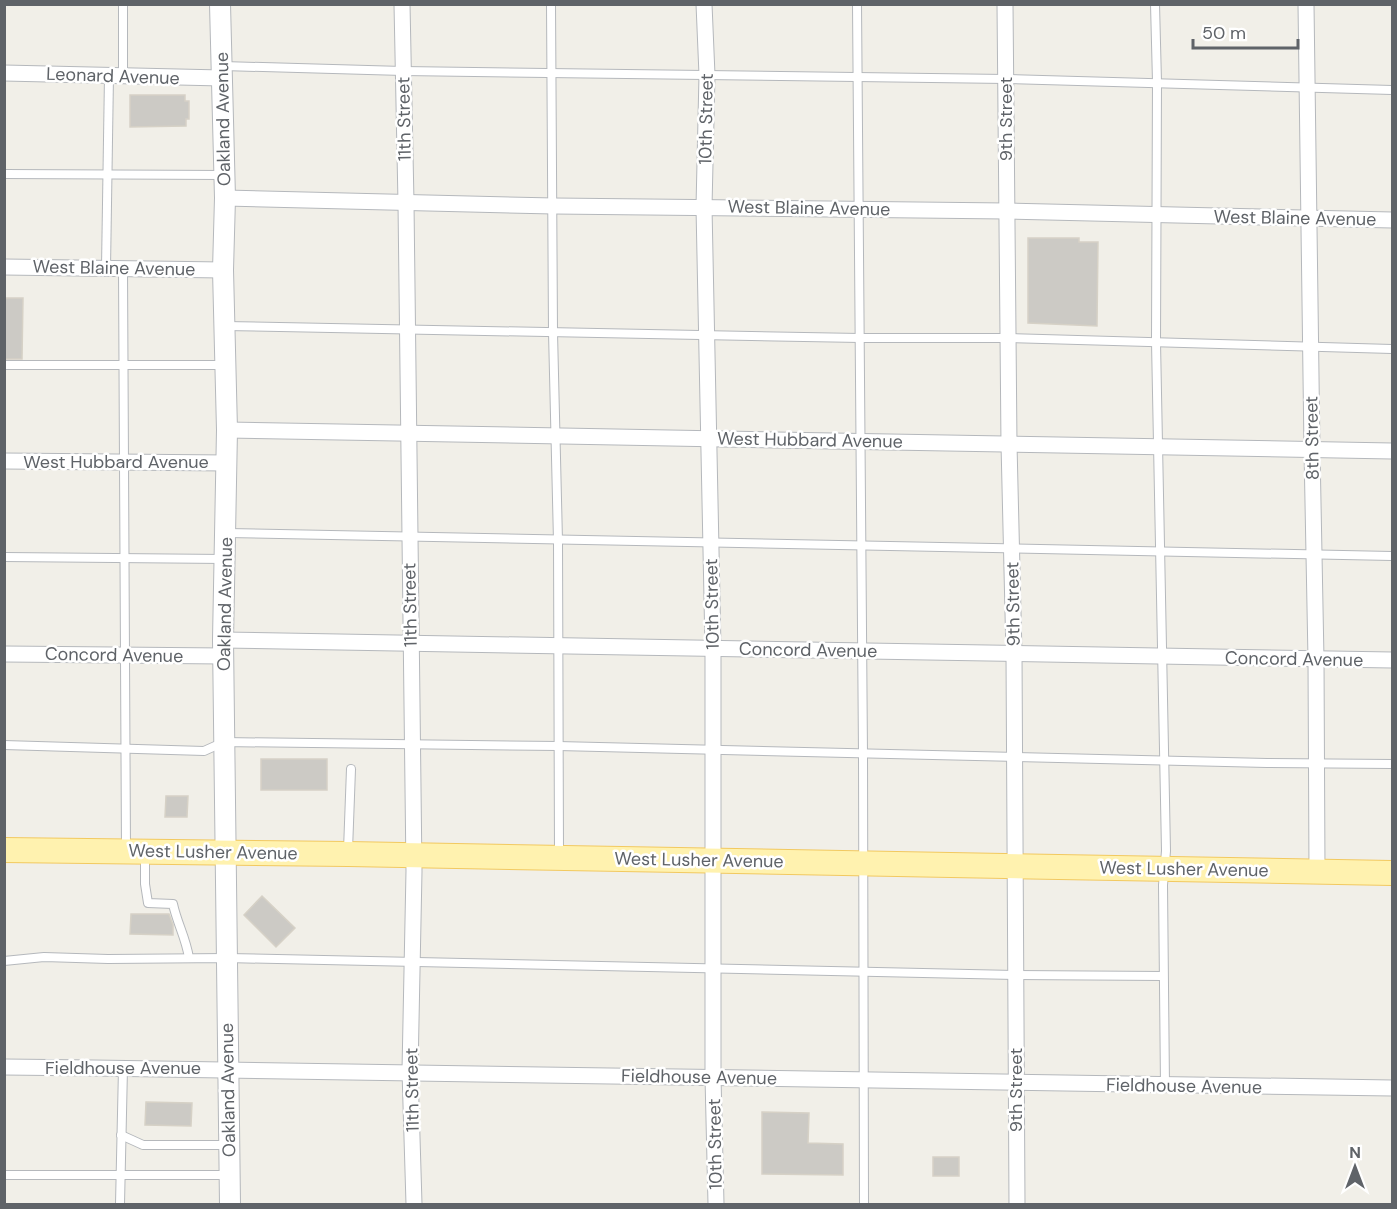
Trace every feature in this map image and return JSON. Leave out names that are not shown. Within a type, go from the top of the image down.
[{"type":"main road","name":"West Lusher Avenue","points":[[4,850],[1392,873]]},
{"type":"street","name":"Oakland Avenue","points":[[220,4],[225,198],[223,270],[227,430],[224,648],[230,1204]]},
{"type":"street","name":"11th Street","points":[[402,4],[414,855],[410,1071],[414,1204]]},
{"type":"street","name":"10th Street","points":[[704,4],[706,75],[704,207],[713,648],[713,1077],[716,1204]]},
{"type":"street","name":"9th Street","points":[[1005,4],[1007,338],[1014,654],[1017,1204]]},
{"type":"street","name":"8th Street","points":[[1306,4],[1317,872]]},
{"type":"street","name":"Leonard Avenue","points":[[4,73],[116,76],[222,72]]},
{"type":"street","name":"West Blaine Avenue","points":[[225,198],[1392,220]]},
{"type":"street","name":"West Blaine Avenue","points":[[4,267],[223,270]]},
{"type":"street","name":"West Hubbard Avenue","points":[[227,430],[1392,451]]},
{"type":"street","name":"West Hubbard Avenue","points":[[4,461],[227,463]]},
{"type":"street","name":"Concord Avenue","points":[[4,654],[125,655],[224,648],[411,643],[1392,660]]},
{"type":"street","name":"Fieldhouse Avenue","points":[[4,1066],[1392,1089]]},
{"type":"lane","points":[[106,268],[108,175],[123,4]]},
{"type":"lane","points":[[551,4],[553,332],[559,646],[559,858]]},
{"type":"lane","points":[[857,4],[864,1204]]},
{"type":"lane","points":[[1155,4],[1156,342],[1166,851],[1163,976],[1165,1086]]},
{"type":"lane","points":[[222,72],[403,70],[1006,79],[1392,90]]},
{"type":"lane","points":[[4,174],[224,176]]},
{"type":"lane","points":[[123,268],[125,748],[135,851],[148,903],[173,904],[176,919],[186,939],[189,958]]},
{"type":"lane","points":[[224,326],[860,338],[1007,338],[1392,349]]},
{"type":"lane","points":[[4,364],[225,365]]},
{"type":"lane","points":[[226,533],[1392,556]]},
{"type":"lane","points":[[4,557],[225,559]]},
{"type":"lane","points":[[4,745],[204,751],[225,742],[412,744],[1392,764]]},
{"type":"lane","points":[[348,854],[351,769]]},
{"type":"lane","points":[[4,961],[44,957],[227,958],[1016,975],[1163,976]]},
{"type":"lane","points":[[120,1204],[123,1068]]},
{"type":"lane","points":[[121,1135],[143,1145],[228,1145]]},
{"type":"lane","points":[[4,1175],[229,1176]]},
{"type":"building","points":[[130,95],[185,95],[185,101],[189,101],[189,119],[186,119],[186,126],[130,127]]},
{"type":"building","points":[[1028,238],[1079,238],[1079,242],[1098,242],[1097,326],[1028,323]]},
{"type":"building","points":[[4,298],[23,298],[22,359],[4,359]]},
{"type":"building","points":[[261,759],[327,759],[327,790],[261,790]]},
{"type":"building","points":[[166,796],[188,796],[187,817],[165,817]]},
{"type":"building","points":[[262,896],[295,928],[276,947],[244,915]]},
{"type":"building","points":[[131,914],[169,914],[173,925],[173,935],[130,934]]},
{"type":"building","points":[[146,1102],[192,1103],[191,1126],[145,1125]]},
{"type":"building","points":[[762,1112],[809,1113],[808,1143],[843,1144],[843,1175],[762,1174]]},
{"type":"building","points":[[933,1157],[959,1157],[959,1176],[933,1176]]}]
